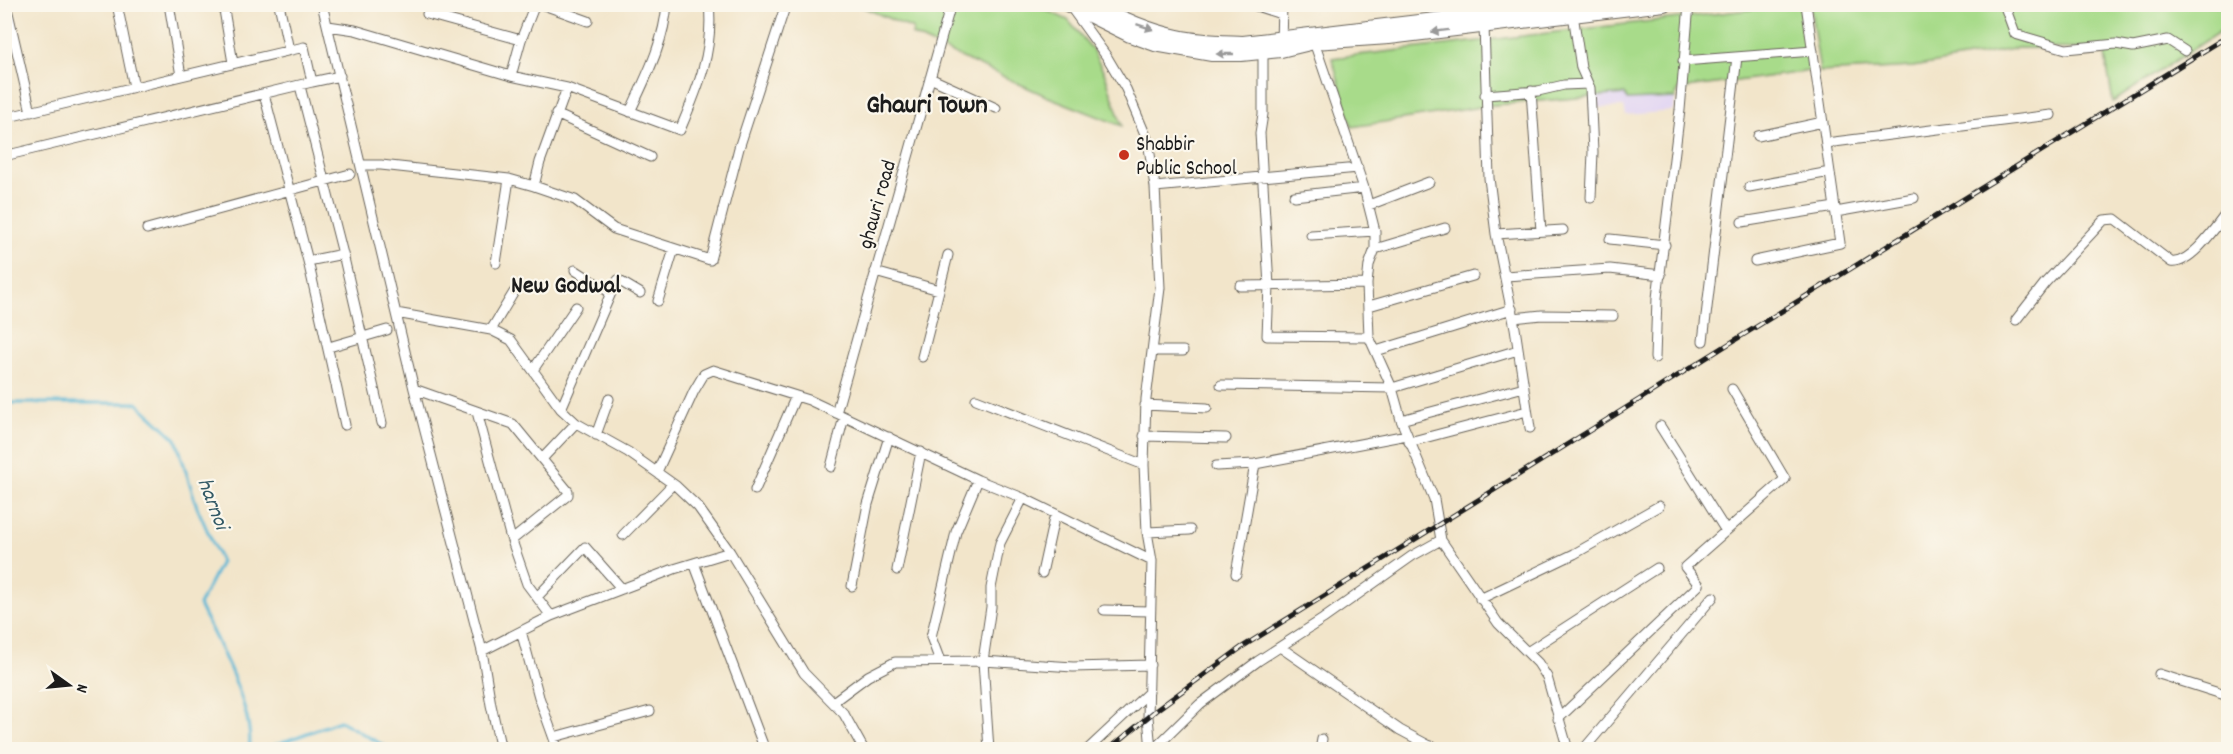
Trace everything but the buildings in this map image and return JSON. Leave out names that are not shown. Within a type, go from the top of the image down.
[{"type":"main road","points":[[1091,4],[1135,24],[1178,37],[1210,42],[1281,44],[1389,37],[1484,25],[1572,9]]},
{"type":"main road","points":[[1069,5],[1130,35],[1165,46],[1212,54],[1241,54],[1281,44],[1572,9],[1664,4]]},
{"type":"street","points":[[6,4],[31,112]]},
{"type":"street","points":[[117,4],[134,87]]},
{"type":"street","points":[[169,4],[181,76]]},
{"type":"street","points":[[223,4],[234,63]]},
{"type":"street","points":[[279,4],[289,50]]},
{"type":"street","points":[[322,4],[414,389],[482,651],[501,750]]},
{"type":"street","points":[[511,76],[521,40],[535,4]]},
{"type":"street","points":[[541,4],[588,21]]},
{"type":"street","points":[[630,112],[653,61],[666,21],[667,4]]},
{"type":"street","points":[[328,26],[355,30],[511,76],[567,88],[680,130],[697,89],[710,42],[709,4]]},
{"type":"street","points":[[362,165],[381,165],[509,179],[575,200],[614,229],[710,260],[739,148],[786,4]]},
{"type":"street","name":"ghauri road","points":[[831,467],[840,415],[875,272],[951,4]]},
{"type":"street","points":[[1250,4],[1281,9],[1281,44]]},
{"type":"street","points":[[1655,358],[1657,298],[1665,244],[1689,4]]},
{"type":"street","points":[[1755,261],[1840,243],[1806,4]]},
{"type":"street","points":[[2004,4],[2015,34],[2066,49],[2116,44],[2133,46],[2168,40],[2185,51]]},
{"type":"street","points":[[1069,5],[1107,57],[1126,89],[1148,141],[1155,187],[1160,288],[1145,405],[1144,436],[1147,532],[1152,561],[1148,717],[1152,750]]},
{"type":"street","points":[[1572,9],[1581,68],[1588,84],[1593,152],[1590,198]]},
{"type":"street","points":[[427,14],[521,40]]},
{"type":"street","points":[[1484,25],[1489,178],[1496,234],[1513,314],[1530,428]]},
{"type":"street","points":[[1314,42],[1358,168],[1375,231],[1375,249],[1369,265],[1367,284],[1369,337],[1392,388],[1401,420],[1434,499],[1441,540],[1498,623],[1538,663],[1547,677],[1568,750]]},
{"type":"street","points":[[4,118],[304,47],[312,82]]},
{"type":"street","points":[[1263,50],[1263,114],[1260,133],[1269,286],[1267,336],[1369,337]]},
{"type":"street","points":[[1683,61],[1813,51]]},
{"type":"street","points":[[1703,341],[1737,57]]},
{"type":"street","points":[[4,156],[340,76]]},
{"type":"street","points":[[930,78],[996,108]]},
{"type":"street","points":[[1485,94],[1588,84]]},
{"type":"street","points":[[300,86],[343,254],[382,423]]},
{"type":"street","points":[[534,186],[556,114],[567,88]]},
{"type":"street","points":[[1531,91],[1541,231]]},
{"type":"street","points":[[264,94],[308,261],[345,425]]},
{"type":"street","points":[[556,114],[650,157]]},
{"type":"street","points":[[1826,143],[2051,115]]},
{"type":"street","points":[[1758,136],[1823,122]]},
{"type":"street","points":[[1155,187],[1358,168]]},
{"type":"street","points":[[1749,187],[1830,172]]},
{"type":"street","points":[[147,229],[350,174]]},
{"type":"street","points":[[496,263],[509,179]]},
{"type":"street","points":[[1369,205],[1429,182]]},
{"type":"street","points":[[1294,196],[1364,188]]},
{"type":"street","points":[[1742,222],[1914,198]]},
{"type":"street","points":[[2016,320],[2045,283],[2104,220],[2115,219],[2171,262],[2176,262],[2192,255],[2229,211]]},
{"type":"street","points":[[1375,249],[1445,228]]},
{"type":"street","points":[[1496,234],[1563,230]]},
{"type":"street","points":[[1311,235],[1375,231]]},
{"type":"street","points":[[1610,239],[1665,244]]},
{"type":"street","points":[[658,301],[674,249]]},
{"type":"street","points":[[308,261],[343,254]]},
{"type":"street","points":[[922,357],[948,255]]},
{"type":"street","points":[[1505,276],[1610,269],[1661,275]]},
{"type":"street","points":[[575,270],[611,293]]},
{"type":"street","points":[[875,272],[939,290]]},
{"type":"street","points":[[1369,306],[1473,276]]},
{"type":"street","points":[[561,409],[618,280],[640,293]]},
{"type":"street","points":[[1240,286],[1367,284]]},
{"type":"street","points":[[491,330],[514,292]]},
{"type":"street","points":[[533,370],[576,307]]},
{"type":"street","points":[[396,313],[491,330],[511,340],[561,409],[576,423],[628,452],[673,484],[698,507],[730,552],[804,673],[844,714],[864,750]]},
{"type":"street","points":[[1376,351],[1513,314],[1613,316]]},
{"type":"street","points":[[329,347],[387,330]]},
{"type":"street","points":[[1221,385],[1392,388],[1518,350]]},
{"type":"street","points":[[1152,351],[1183,351]]},
{"type":"street","points":[[657,472],[694,391],[704,374],[713,370],[796,396],[840,415],[978,480],[1023,498],[1152,561]]},
{"type":"street","points":[[1401,420],[1524,387]]},
{"type":"street","points":[[414,389],[513,424],[568,491],[568,495],[512,540]]},
{"type":"street","points":[[1558,719],[1577,698],[1700,585],[1685,567],[1785,479],[1732,390]]},
{"type":"street","points":[[755,490],[796,396]]},
{"type":"street","points":[[596,435],[609,399]]},
{"type":"street","points":[[976,399],[1144,465]]},
{"type":"street","points":[[1145,405],[1207,408]]},
{"type":"street","points":[[1216,466],[1255,464],[1408,438],[1527,411]]},
{"type":"street","points":[[477,412],[512,540],[527,584],[551,616]]},
{"type":"street","points":[[542,459],[576,423]]},
{"type":"street","points":[[1660,426],[1726,531]]},
{"type":"street","points":[[1144,436],[1226,438]]},
{"type":"street","points":[[852,586],[868,504],[889,437]]},
{"type":"street","points":[[897,570],[921,452]]},
{"type":"street","points":[[1236,574],[1255,464]]},
{"type":"street","points":[[940,661],[930,637],[956,532],[978,480]]},
{"type":"street","points":[[623,535],[673,484]]},
{"type":"street","points":[[989,750],[983,661],[991,607],[991,588],[1000,543],[1023,498]]},
{"type":"street","points":[[1480,599],[1574,554],[1659,506]]},
{"type":"street","points":[[1042,573],[1055,514]]},
{"type":"street","points":[[1147,532],[1190,530]]},
{"type":"street","points":[[1152,750],[1200,704],[1412,556],[1441,540]]},
{"type":"street","points":[[537,597],[585,547],[622,589]]},
{"type":"street","points":[[482,651],[551,616],[730,552]]},
{"type":"street","points":[[694,563],[765,750]]},
{"type":"street","points":[[1527,652],[1657,568]]},
{"type":"street","points":[[1583,750],[1713,597]]},
{"type":"street","points":[[1104,610],[1150,611]]},
{"type":"street","points":[[521,631],[558,750]]},
{"type":"street","points":[[1280,647],[1400,730],[1443,750]]},
{"type":"street","points":[[833,702],[885,665],[909,660],[983,661],[1073,667],[1149,665]]},
{"type":"street","points":[[2159,674],[2229,696]]},
{"type":"street","points":[[1087,750],[1149,693]]},
{"type":"street","points":[[554,738],[650,711]]},
{"type":"street","points":[[1320,750],[1322,739]]},
{"type":"shaded area","points":[[1625,94],[1627,100],[1675,98],[1674,111],[1626,115],[1624,107],[1591,108],[1591,96]]},
{"type":"green space","points":[[1800,4],[1809,71],[1679,89],[1675,98],[1627,100],[1625,94],[1493,105],[1352,127],[1332,58]]},
{"type":"green space","points":[[858,5],[1035,5],[1068,20],[1092,49],[1106,77],[1122,126],[1046,96],[912,35],[913,29]]},
{"type":"green space","points":[[1810,5],[2220,5],[2228,20],[2228,26],[2113,102],[2104,49],[2018,48],[1913,67],[1820,72]]},
{"type":"waterway","name":"harnoi","points":[[4,403],[137,403],[176,439],[197,507],[221,562],[199,605],[241,696],[250,734],[249,750]]},
{"type":"waterway","name":"harnoi","points":[[277,750],[275,745],[340,721],[392,750]]},
{"type":"railway","points":[[1108,750],[1155,711],[1242,647],[2228,36]]},
{"type":"place","name":"Shabbir Public School","points":[[1124,155]]},
{"type":"district","name":"Ghauri Town","points":[[927,103]]},
{"type":"district","name":"New Godwal","points":[[566,284]]}]
